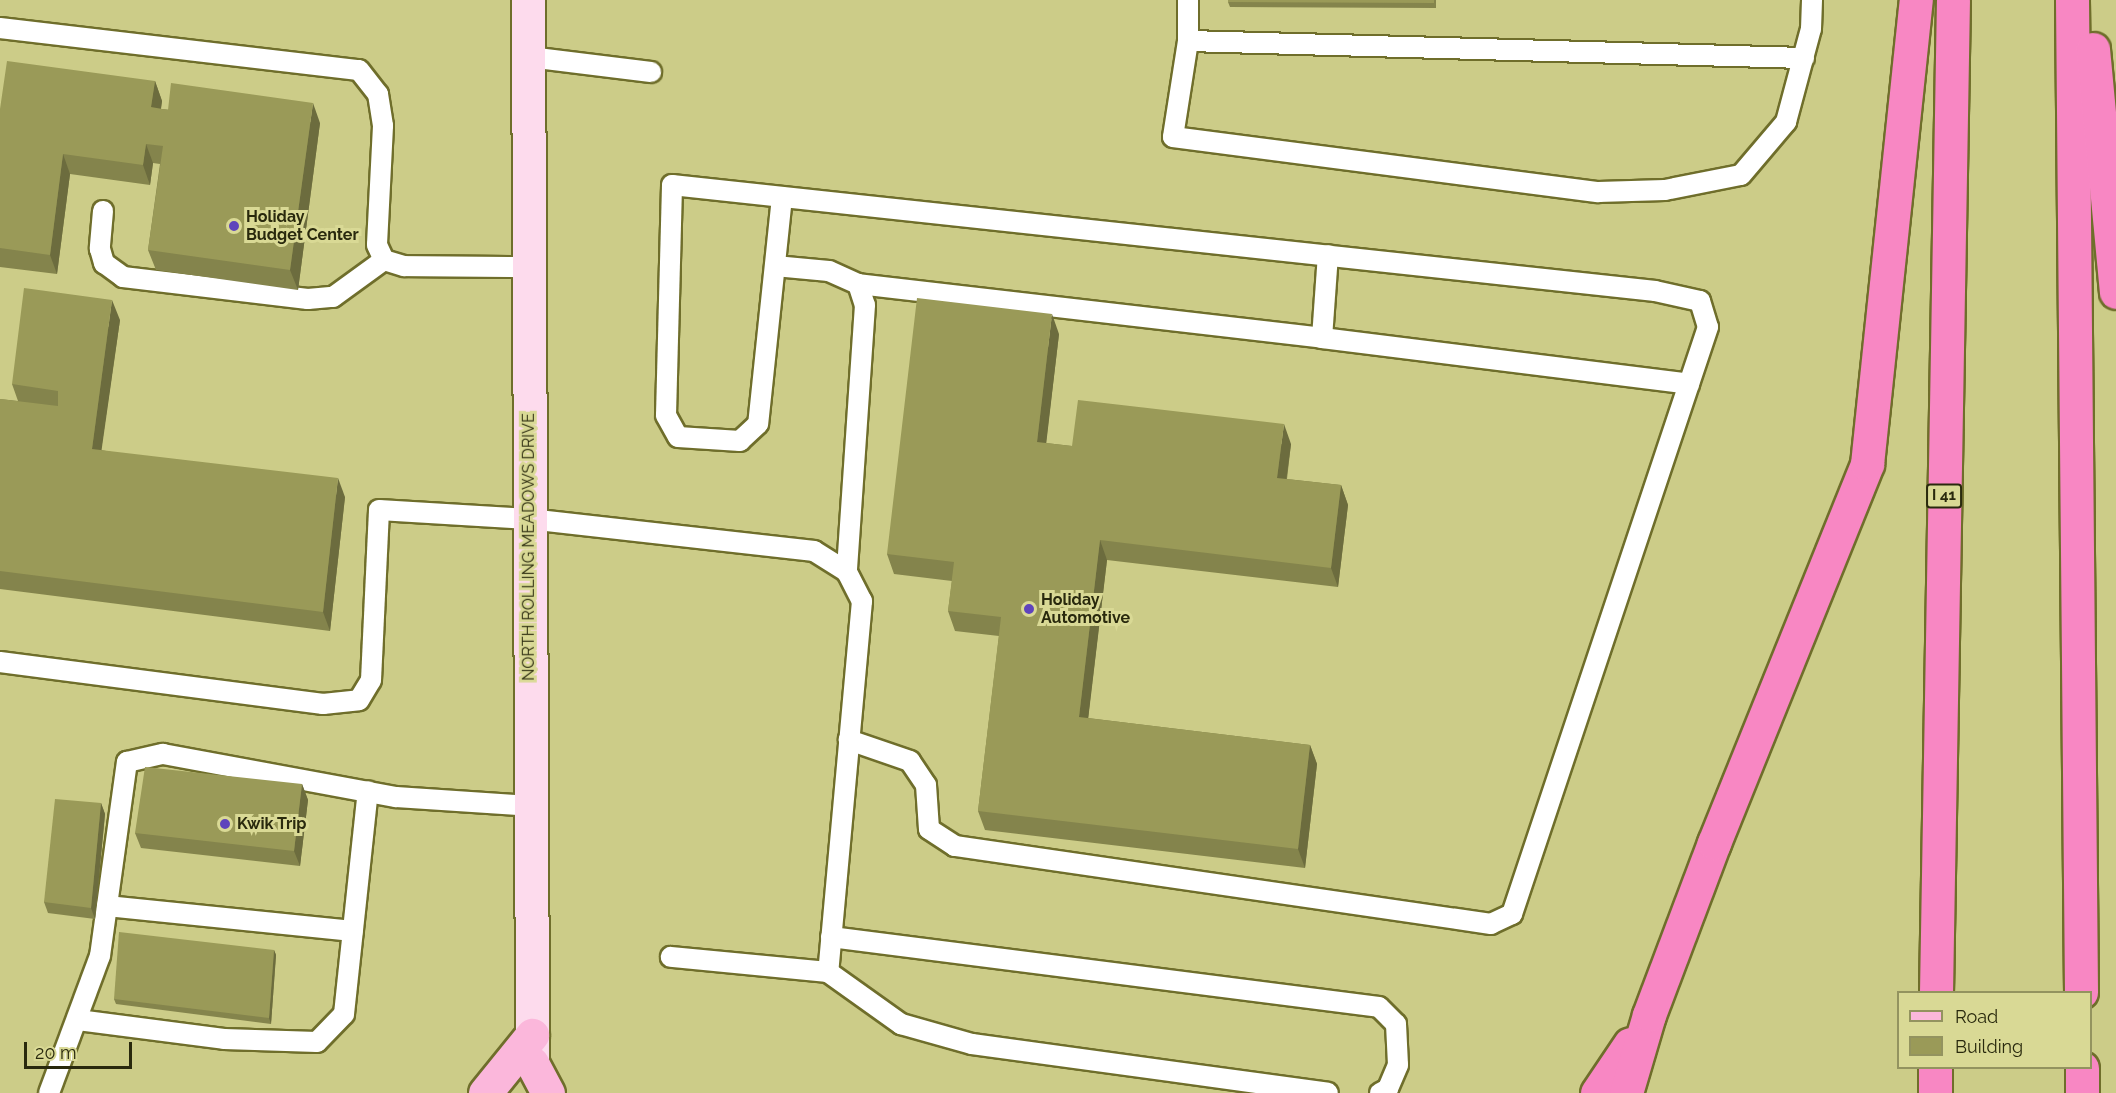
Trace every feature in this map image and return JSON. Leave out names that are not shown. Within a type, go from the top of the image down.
[{"type":"highway","points":[[1626,1093],[1649,1015],[1714,843],[1868,464],[1916,0]]},
{"type":"highway","name":"I 41","points":[[1936,991],[1953,0]]},
{"type":"highway","points":[[2072,0],[2081,991]]},
{"type":"highway","points":[[2088,0],[2116,292]]},
{"type":"highway","points":[[1597,1093],[1649,1015]]},
{"type":"highway","points":[[1935,1069],[1935,1093]]},
{"type":"highway","points":[[2082,1069],[2082,1093]]},
{"type":"main road","name":"NORTH ROLLING MEADOWS DRIVE","points":[[528,0],[531,1064]]},
{"type":"main road","points":[[485,1093],[531,1064],[548,1093]]},
{"type":"lane","points":[[1188,0],[1188,41],[1173,137],[1598,192],[1665,190],[1741,175],[1786,122],[1811,29],[1812,0]]},
{"type":"lane","points":[[0,28],[359,70],[378,94],[383,126],[377,245],[384,260],[404,266],[528,267]]},
{"type":"lane","points":[[1188,41],[1804,58]]},
{"type":"lane","points":[[529,57],[651,72]]},
{"type":"lane","points":[[782,197],[758,424],[740,441],[678,437],[666,415],[672,185],[1655,291],[1700,302],[1708,327],[1512,914],[1491,924],[955,846],[929,829],[926,785],[910,761],[849,740]]},
{"type":"lane","points":[[103,211],[100,249],[104,263],[123,277],[308,299],[333,297],[384,260]]},
{"type":"lane","points":[[1322,338],[1328,255]]},
{"type":"lane","points":[[775,266],[829,271],[858,284],[1322,338],[1689,384]]},
{"type":"lane","points":[[847,572],[865,305],[858,284]]},
{"type":"lane","points":[[0,662],[323,704],[359,700],[371,680],[379,510],[529,519],[814,551],[847,572],[862,601],[828,972]]},
{"type":"lane","points":[[50,1093],[100,956],[127,762],[163,754],[396,797],[530,806]]},
{"type":"lane","points":[[78,1020],[224,1040],[317,1042],[344,1014],[368,791]]},
{"type":"lane","points":[[107,906],[353,931]]},
{"type":"lane","points":[[831,937],[1379,1007],[1396,1024],[1398,1065],[1388,1089],[1380,1093]]},
{"type":"lane","points":[[671,957],[828,972],[902,1024],[972,1044],[1328,1093]]},
{"type":"building","points":[[1228,0],[1434,0],[1434,3],[1228,2]]},
{"type":"building","name":"Holiday Budget Center","points":[[7,61],[155,81],[151,107],[168,110],[171,83],[313,103],[290,270],[148,250],[163,146],[146,144],[143,165],[63,154],[50,255],[0,248],[0,109]]},
{"type":"building","points":[[24,288],[112,300],[92,449],[338,478],[323,612],[0,571],[0,399],[58,406],[58,391],[12,384]]},
{"type":"building","name":"Holiday Automotive","points":[[917,298],[1052,314],[1037,442],[1072,446],[1078,400],[1284,424],[1277,478],[1341,485],[1331,568],[1100,540],[1079,717],[1310,745],[1298,849],[978,811],[1001,617],[948,611],[954,562],[887,554]]},
{"type":"building","name":"Kwik Trip","points":[[145,767],[302,784],[294,851],[135,833]]},
{"type":"building","points":[[55,799],[101,803],[91,908],[44,902]]},
{"type":"building","points":[[119,932],[274,950],[269,1018],[114,999]]},
{"type":"place","name":"Holiday Budget Center","points":[[234,226]]},
{"type":"place","name":"Holiday Automotive","points":[[1029,609]]},
{"type":"place","name":"Kwik Trip","points":[[225,824]]}]
